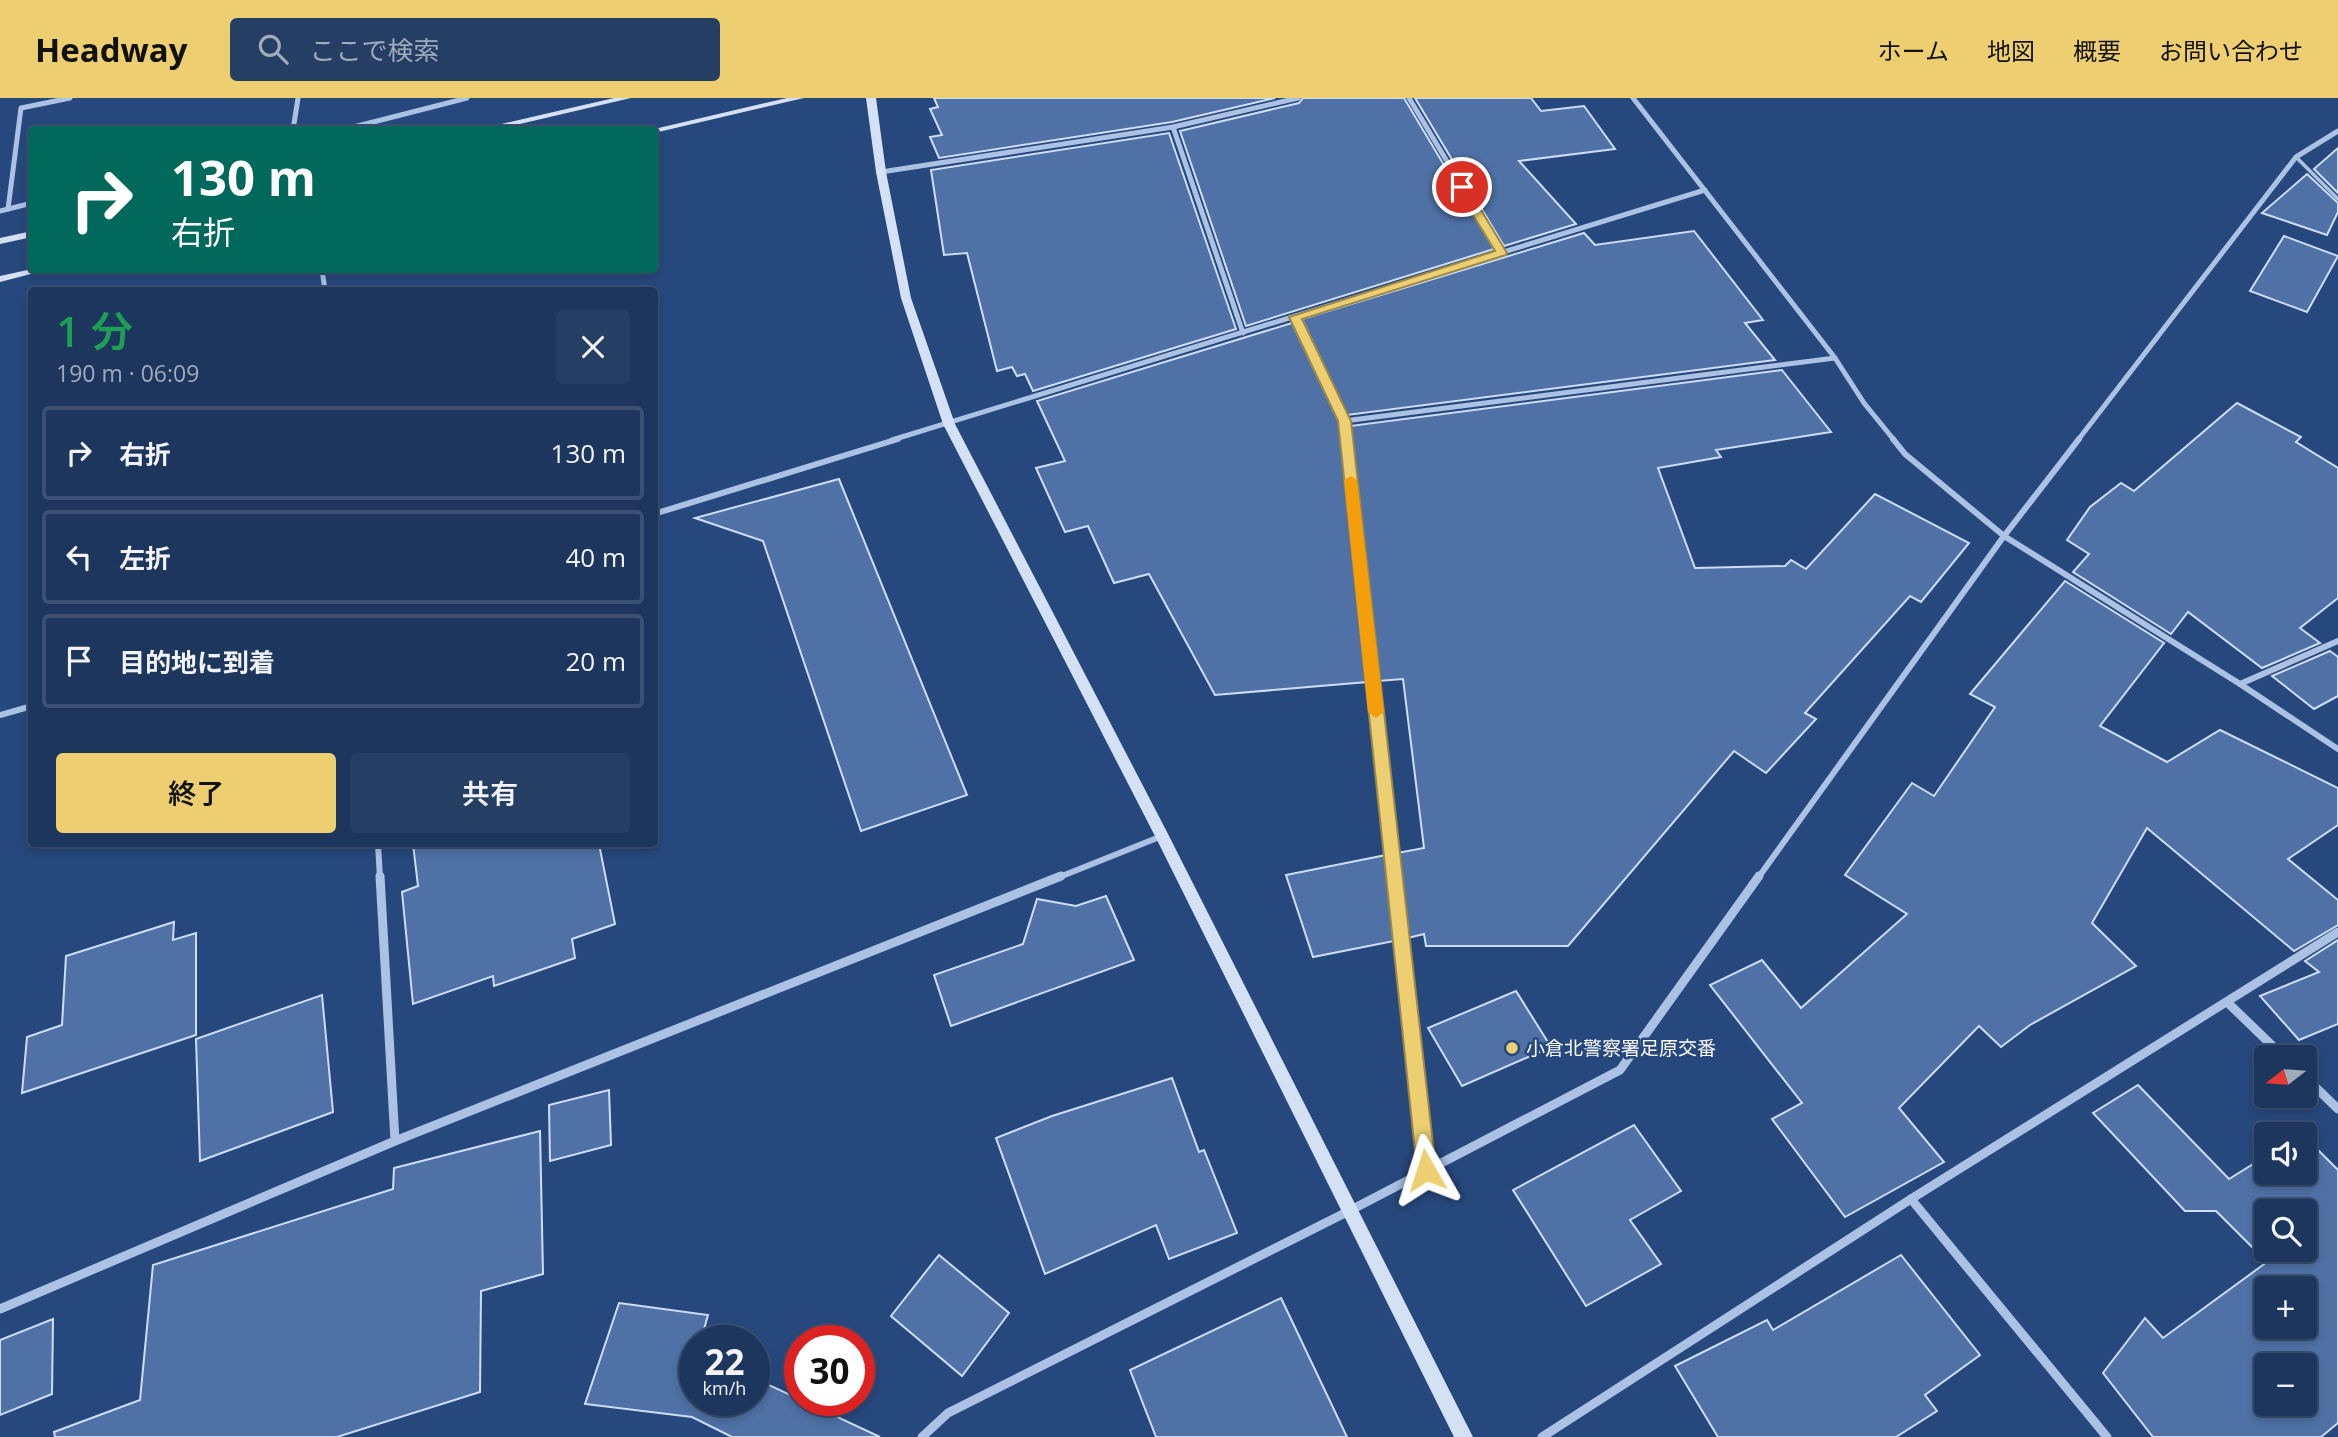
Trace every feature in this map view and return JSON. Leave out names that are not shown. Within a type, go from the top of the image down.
[{"type":"street","points":[[8,209],[21,108],[70,98]]},
{"type":"street","points":[[294,126],[298,98]]},
{"type":"street","points":[[358,126],[467,98]]},
{"type":"street","points":[[497,126],[626,98]]},
{"type":"street","points":[[658,129],[799,98]]},
{"type":"street","points":[[872,98],[881,172],[906,298],[949,424],[1162,836],[1464,1437]]},
{"type":"street","points":[[881,172],[1173,127],[1298,98]]},
{"type":"street","points":[[1409,98],[1502,253]]},
{"type":"street","points":[[1633,98],[1905,454],[2004,536],[2240,684],[2338,749]]},
{"type":"street","points":[[1173,127],[1243,333]]},
{"type":"street","points":[[922,1437],[948,1413],[1351,1210],[1620,1070],[2004,536],[2297,157],[2338,131]]},
{"type":"street","points":[[658,513],[1705,190]]},
{"type":"street","points":[[0,211],[28,204]]},
{"type":"street","points":[[0,242],[28,235]]},
{"type":"street","points":[[0,279],[28,273]]},
{"type":"street","points":[[1295,317],[1344,421],[1426,1170]]},
{"type":"street","points":[[1344,421],[1835,359]]},
{"type":"street","points":[[2240,684],[2338,641]]},
{"type":"street","points":[[0,715],[28,707]]},
{"type":"street","points":[[0,1309],[395,1141],[1162,836]]},
{"type":"street","points":[[378,847],[395,1141]]},
{"type":"street","points":[[1542,1437],[1911,1199],[2338,932]]},
{"type":"street","points":[[2227,1002],[2272,1045]]},
{"type":"street","points":[[2317,1089],[2338,1109]]},
{"type":"street","points":[[1911,1199],[2107,1437]]},
{"type":"lane","points":[[2297,157],[2338,199]]},
{"type":"building","points":[[934,98],[1275,98],[1172,122],[939,158],[930,137],[942,135],[930,109],[938,107]]},
{"type":"building","points":[[1303,98],[1404,98],[1494,249],[1246,326],[1180,131],[1299,103]]},
{"type":"building","points":[[1415,98],[1531,98],[1541,111],[1584,106],[1615,149],[1519,161],[1576,224],[1504,246]]},
{"type":"building","points":[[1169,133],[1236,329],[1033,391],[1025,374],[1017,376],[1012,367],[997,371],[967,253],[944,255],[931,170]]},
{"type":"building","points":[[2338,148],[2338,193],[2314,169]]},
{"type":"building","points":[[2307,174],[2338,203],[2338,212],[2327,235],[2262,213]]},
{"type":"building","points":[[1694,231],[1763,320],[1745,323],[1775,360],[1347,415],[1302,319],[1584,233],[1595,245]]},
{"type":"building","points":[[2284,236],[2338,256],[2307,312],[2250,291]]},
{"type":"building","points":[[1292,323],[1339,422],[1367,682],[1215,695],[1149,574],[1114,583],[1088,526],[1065,532],[1036,468],[1065,461],[1037,401]]},
{"type":"building","points":[[1782,370],[1831,432],[1716,450],[1721,457],[1658,468],[1695,568],[1785,566],[1791,560],[1806,569],[1875,494],[1969,543],[1921,602],[1910,596],[1805,713],[1816,719],[1766,773],[1734,751],[1568,946],[1426,946],[1424,934],[1408,938],[1397,853],[1424,848],[1403,679],[1378,681],[1350,426]]},
{"type":"building","points":[[2237,403],[2301,437],[2296,442],[2338,468],[2338,598],[2300,628],[2320,643],[2262,668],[2188,612],[2171,634],[2073,572],[2089,554],[2067,540],[2090,507],[2121,483],[2134,491]]},
{"type":"building","points":[[839,479],[967,795],[861,831],[763,541],[695,518]]},
{"type":"building","points":[[2065,581],[2164,643],[2100,726],[2167,762],[2220,730],[2338,788],[2338,825],[2288,859],[2338,900],[2338,925],[2294,951],[2147,828],[2092,923],[2136,966],[2030,1025],[2001,1047],[1979,1026],[1899,1108],[1944,1162],[1845,1217],[1772,1119],[1802,1103],[1710,985],[1762,960],[1801,1008],[1907,914],[1845,875],[1912,783],[1934,796],[1995,707],[1970,694]]},
{"type":"building","points":[[2330,651],[2338,657],[2338,696],[2314,709],[2272,676]]},
{"type":"building","points":[[413,847],[600,847],[615,924],[572,939],[575,958],[494,986],[493,976],[413,1004],[402,892],[418,886]]},
{"type":"building","points":[[1386,855],[1394,941],[1313,957],[1286,875]]},
{"type":"building","points":[[1106,896],[1134,960],[951,1026],[934,975],[1023,944],[1037,899],[1076,906]]},
{"type":"building","points":[[174,922],[173,940],[196,933],[196,1035],[22,1093],[27,1037],[62,1025],[66,956]]},
{"type":"building","points":[[2338,940],[2338,1024],[2299,1040],[2260,996],[2319,972],[2305,961]]},
{"type":"building","points":[[1516,991],[1551,1047],[1462,1086],[1428,1028]]},
{"type":"building","points":[[322,995],[333,1112],[200,1161],[196,1039]]},
{"type":"building","points":[[1172,1078],[1199,1152],[1204,1150],[1237,1233],[1169,1259],[1156,1225],[1045,1274],[996,1138],[1052,1116]]},
{"type":"building","points":[[2138,1085],[2229,1179],[2254,1163],[2254,1185],[2317,1185],[2317,1149],[2338,1170],[2338,1423],[2321,1437],[2153,1437],[2103,1373],[2145,1318],[2163,1338],[2267,1262],[2317,1262],[2317,1199],[2254,1199],[2254,1249],[2216,1211],[2185,1211],[2093,1113]]},
{"type":"building","points":[[609,1090],[611,1145],[550,1161],[549,1105]]},
{"type":"building","points":[[1634,1125],[1681,1191],[1630,1220],[1661,1264],[1586,1306],[1513,1190]]},
{"type":"building","points":[[540,1131],[543,1274],[481,1291],[480,1392],[337,1437],[55,1437],[54,1432],[140,1400],[153,1265],[393,1189],[394,1168]]},
{"type":"building","points":[[939,1255],[1009,1313],[962,1376],[891,1316]]},
{"type":"building","points":[[1901,1255],[1980,1355],[1925,1395],[1937,1411],[1896,1437],[1718,1437],[1675,1366],[1767,1320],[1773,1330]]},
{"type":"building","points":[[1281,1298],[1347,1437],[1156,1437],[1130,1370]]},
{"type":"building","points":[[619,1303],[708,1315],[705,1325],[679,1325],[679,1415],[585,1404]]},
{"type":"building","points":[[53,1319],[52,1394],[0,1415],[0,1340]]},
{"type":"building","points":[[770,1385],[784,1392],[784,1416],[835,1416],[880,1437],[732,1437],[692,1417],[684,1416],[770,1416]]},
{"type":"slow traffic","points":[[1351,480],[1376,712]]},
{"type":"place","name":"小倉北警察署足原交番","points":[[1512,1048]]},
{"type":"route","points":[[1426,1170],[1344,421],[1295,317],[1502,253],[1462,187]]}]
